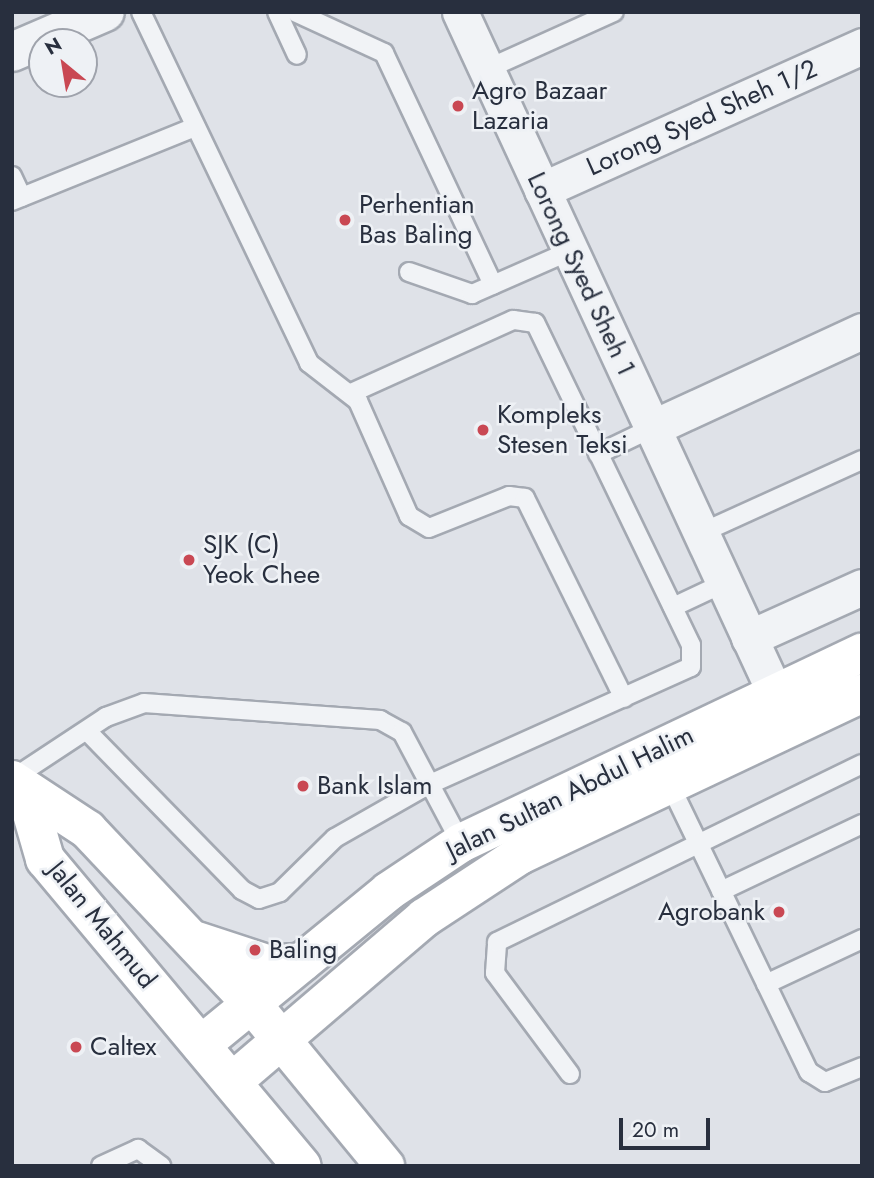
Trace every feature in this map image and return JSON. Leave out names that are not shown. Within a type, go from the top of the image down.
[{"type":"main road","name":"Jalan Sultan Abdul Halim","points":[[232,1082],[424,918],[520,855],[670,785],[783,710],[862,653]]},
{"type":"main road","name":"Jalan Sultan Abdul Halim","points":[[201,1045],[302,962],[461,843],[783,710],[862,694]]},
{"type":"main road","name":"Jalan Mahmud","points":[[17,784],[88,830],[252,1004],[385,1166]]},
{"type":"main road","name":"Jalan Mahmud","points":[[17,784],[46,859],[302,1166]]},
{"type":"main road","points":[[189,937],[225,955],[270,965],[302,962]]},
{"type":"street","points":[[12,52],[105,12]]},
{"type":"street","name":"Lorong Syed Sheh 1","points":[[460,12],[783,710]]},
{"type":"street","name":"Lorong Syed Sheh 1/2","points":[[542,190],[862,46]]},
{"type":"street","points":[[652,428],[862,331]]},
{"type":"street","points":[[749,638],[862,587]]},
{"type":"lane","points":[[141,12],[309,363],[351,393],[421,528],[509,496],[525,498],[624,698]]},
{"type":"lane","points":[[277,12],[297,55]]},
{"type":"lane","points":[[295,12],[384,53],[493,285]]},
{"type":"lane","points":[[487,69],[614,12]]},
{"type":"lane","points":[[12,176],[17,199],[195,127]]},
{"type":"lane","points":[[409,272],[461,294],[493,285],[570,250]]},
{"type":"lane","points":[[87,731],[242,890],[259,899],[280,892],[335,838],[428,785],[624,698],[695,661],[673,607],[528,318],[513,320],[351,393]]},
{"type":"lane","points":[[598,454],[652,428]]},
{"type":"lane","points":[[701,533],[862,460]]},
{"type":"lane","points":[[673,607],[724,583]]},
{"type":"lane","points":[[17,784],[87,731],[123,709],[165,700],[380,720],[402,732],[461,843]]},
{"type":"lane","points":[[570,1074],[495,973],[497,942],[862,764]]},
{"type":"lane","points":[[670,785],[813,1077],[833,1081],[862,1067]]},
{"type":"lane","points":[[721,891],[862,824]]},
{"type":"lane","points":[[766,984],[862,939]]},
{"type":"lane","points":[[100,1166],[138,1149],[161,1166]]},
{"type":"place","name":"Agro Bazaar Lazaria","points":[[458,106]]},
{"type":"place","name":"Perhentian Bas Baling","points":[[345,220]]},
{"type":"place","name":"Kompleks Stesen Teksi","points":[[483,430]]},
{"type":"place","name":"SJK (C) Yeok Chee","points":[[189,560]]},
{"type":"place","name":"Bank Islam","points":[[303,786]]},
{"type":"place","name":"Agrobank","points":[[779,912]]},
{"type":"place","name":"Baling","points":[[255,950]]},
{"type":"place","name":"Caltex","points":[[76,1047]]}]
